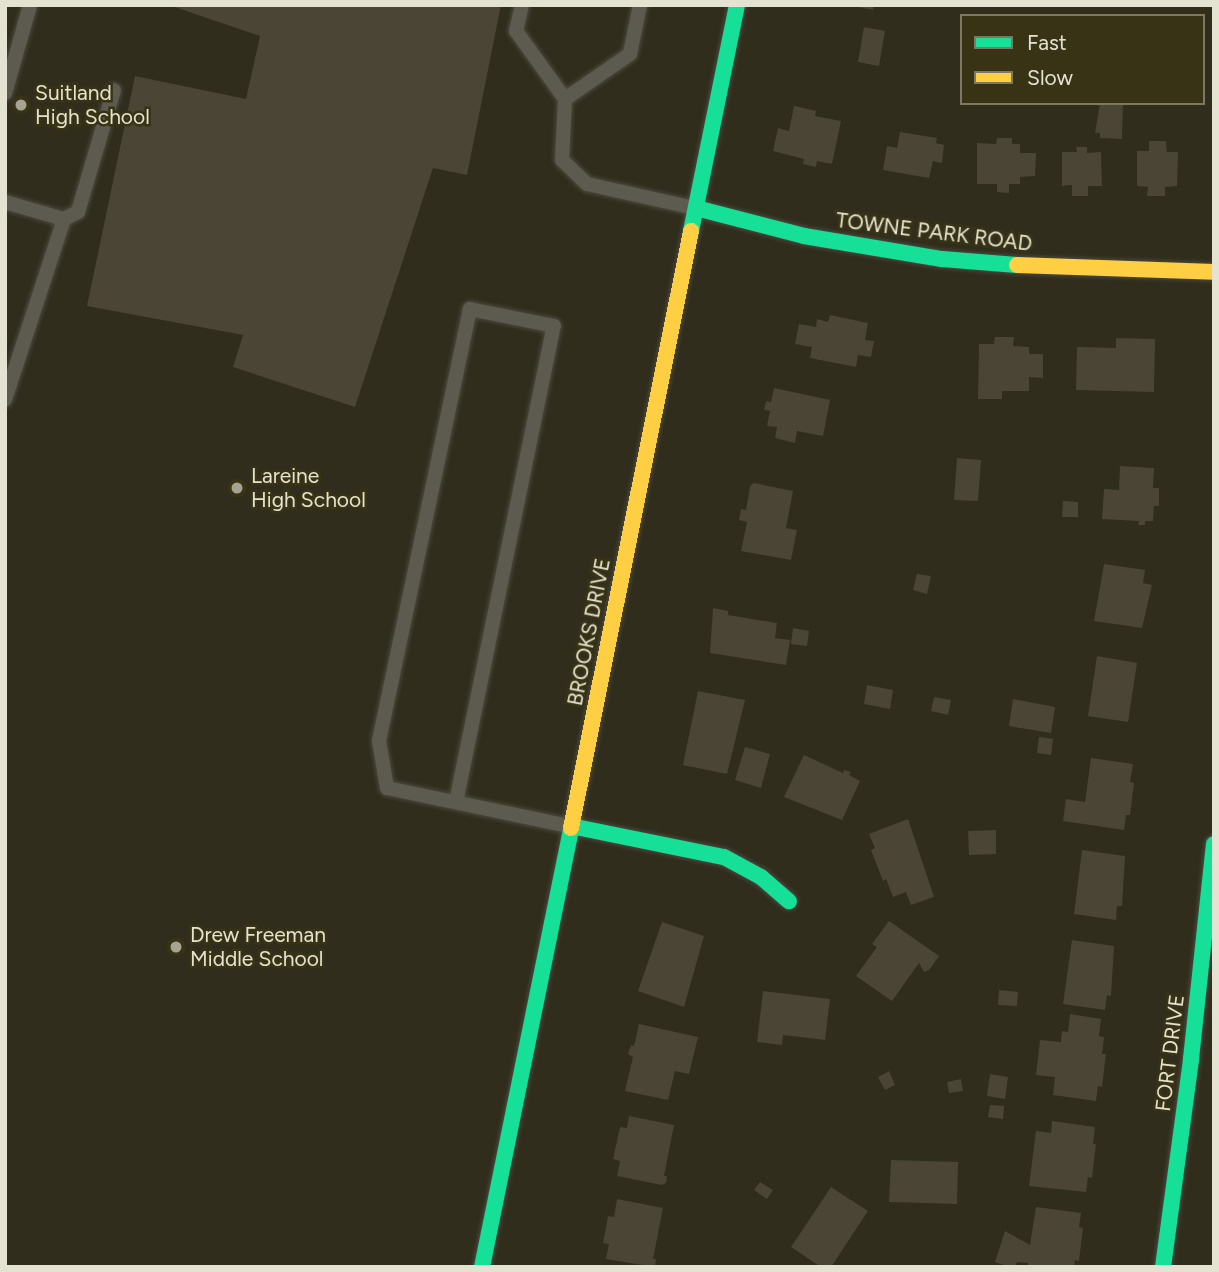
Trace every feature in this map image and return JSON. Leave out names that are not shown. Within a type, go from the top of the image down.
[{"type":"street","name":"BROOKS DRIVE","points":[[482,1267],[737,5]]},
{"type":"street","name":"TOWNE PARK ROAD","points":[[696,208],[804,236],[942,259],[1033,266],[1214,272]]},
{"type":"street","points":[[571,826],[724,858],[761,877],[789,901]]},
{"type":"street","name":"FORT DRIVE","points":[[1163,1267],[1191,1059],[1214,844]]},
{"type":"lane","points":[[5,93],[30,5]]},
{"type":"lane","points":[[522,5],[516,31],[565,99],[562,160],[587,184],[696,208]]},
{"type":"lane","points":[[565,99],[630,54],[640,5]]},
{"type":"lane","points":[[5,202],[64,219],[78,212],[114,90]]},
{"type":"lane","points":[[5,400],[64,219]]},
{"type":"lane","points":[[456,802],[554,326],[470,309],[379,741],[387,788],[571,826]]},
{"type":"building","points":[[169,5],[501,5],[467,175],[433,168],[355,407],[233,367],[243,335],[87,306],[135,76],[246,99],[260,36]]},
{"type":"building","points":[[848,5],[874,5],[873,10]]},
{"type":"building","points":[[864,27],[885,31],[879,66],[858,62]]},
{"type":"building","points":[[1100,105],[1123,105],[1122,139],[1100,138],[1100,133],[1095,133]]},
{"type":"building","points":[[794,106],[816,111],[815,116],[841,121],[832,164],[817,161],[816,167],[803,164],[804,159],[773,151],[778,128],[789,131]]},
{"type":"building","points":[[900,132],[937,138],[936,143],[944,145],[942,163],[933,161],[929,178],[883,170],[887,146],[897,148]]},
{"type":"building","points":[[997,138],[1012,138],[1012,144],[1020,144],[1020,153],[1036,153],[1035,176],[1020,177],[1020,184],[1009,184],[1009,193],[997,192],[997,184],[977,184],[977,143],[996,144]]},
{"type":"building","points":[[1149,141],[1166,141],[1167,152],[1178,152],[1177,186],[1165,187],[1165,196],[1147,196],[1148,187],[1137,186],[1137,151],[1149,151]]},
{"type":"building","points":[[1076,147],[1087,147],[1087,153],[1101,152],[1102,186],[1088,186],[1088,196],[1072,196],[1072,185],[1062,186],[1062,152],[1077,152]]},
{"type":"building","points":[[830,315],[868,323],[865,340],[874,341],[871,357],[858,355],[856,367],[810,358],[812,347],[795,344],[799,324],[816,327],[817,319],[828,322]]},
{"type":"building","points":[[995,337],[1014,337],[1013,346],[1029,347],[1029,354],[1043,354],[1043,378],[1029,377],[1029,391],[1002,391],[1002,399],[978,399],[979,344],[994,344]]},
{"type":"building","points":[[1116,338],[1155,339],[1154,392],[1076,390],[1077,347],[1116,348]]},
{"type":"building","points":[[774,388],[830,400],[823,436],[797,431],[795,443],[775,438],[777,427],[767,426],[770,411],[764,410],[766,401],[771,402]]},
{"type":"building","points":[[957,458],[981,460],[978,501],[954,500]]},
{"type":"building","points":[[1120,466],[1154,468],[1153,488],[1159,488],[1159,506],[1154,506],[1153,521],[1138,525],[1139,521],[1102,519],[1104,489],[1119,490]]},
{"type":"building","points":[[754,483],[793,491],[786,528],[797,530],[791,560],[741,551],[747,522],[739,520],[741,509],[746,510],[750,486]]},
{"type":"building","points":[[1063,501],[1078,502],[1078,517],[1062,517]]},
{"type":"building","points":[[1104,564],[1145,570],[1143,583],[1152,585],[1142,628],[1094,621]]},
{"type":"building","points":[[917,574],[931,576],[927,594],[913,590]]},
{"type":"building","points":[[713,608],[728,611],[728,615],[777,623],[775,638],[790,640],[786,665],[710,653]]},
{"type":"building","points":[[793,628],[809,631],[807,646],[791,644]]},
{"type":"building","points":[[1097,656],[1137,663],[1128,722],[1088,716]]},
{"type":"building","points":[[867,685],[893,690],[890,709],[864,704]]},
{"type":"building","points":[[698,691],[745,700],[727,774],[683,765]]},
{"type":"building","points":[[934,697],[951,700],[948,715],[931,711]]},
{"type":"building","points":[[1013,699],[1055,707],[1051,733],[1009,726]]},
{"type":"building","points":[[1039,737],[1053,739],[1051,755],[1037,753]]},
{"type":"building","points":[[745,747],[770,754],[761,788],[735,780]]},
{"type":"building","points":[[804,755],[843,773],[844,770],[851,772],[849,775],[860,781],[842,820],[784,797]]},
{"type":"building","points":[[1091,758],[1133,764],[1130,782],[1134,783],[1130,815],[1126,815],[1124,830],[1063,821],[1066,799],[1085,802]]},
{"type":"building","points":[[908,819],[934,897],[911,905],[906,892],[893,897],[886,879],[883,881],[871,850],[875,848],[869,834]]},
{"type":"building","points":[[996,830],[996,854],[969,855],[968,831]]},
{"type":"building","points":[[1082,850],[1125,856],[1122,906],[1117,906],[1116,920],[1074,914]]},
{"type":"building","points":[[889,921],[939,956],[929,970],[924,972],[919,963],[892,1001],[856,976],[877,947],[872,944]]},
{"type":"building","points":[[662,922],[704,936],[684,1007],[638,991]]},
{"type":"building","points":[[1072,940],[1114,946],[1111,996],[1107,995],[1105,1010],[1063,1004]]},
{"type":"building","points":[[999,990],[1018,992],[1017,1006],[998,1005]]},
{"type":"building","points":[[763,991],[830,999],[825,1040],[783,1035],[782,1045],[757,1042]]},
{"type":"building","points":[[1070,1014],[1101,1019],[1099,1036],[1104,1037],[1102,1054],[1106,1054],[1102,1087],[1098,1086],[1096,1101],[1053,1095],[1055,1077],[1036,1075],[1040,1040],[1061,1042],[1062,1031],[1068,1032]]},
{"type":"building","points":[[639,1024],[698,1037],[689,1074],[675,1071],[668,1100],[625,1091],[633,1057],[628,1054],[631,1045],[634,1046]]},
{"type":"building","points":[[889,1071],[895,1085],[885,1090],[878,1077]]},
{"type":"building","points":[[990,1074],[1008,1077],[1005,1099],[987,1096]]},
{"type":"building","points":[[961,1079],[963,1091],[949,1093],[947,1082]]},
{"type":"building","points":[[990,1105],[1004,1106],[1003,1119],[988,1117]]},
{"type":"building","points":[[629,1116],[674,1125],[664,1176],[667,1176],[666,1183],[662,1185],[617,1176],[620,1161],[613,1159],[620,1127],[627,1128]]},
{"type":"building","points":[[1052,1121],[1095,1127],[1092,1178],[1088,1177],[1086,1192],[1029,1186],[1036,1131],[1051,1133]]},
{"type":"building","points":[[891,1160],[958,1162],[957,1204],[889,1202]]},
{"type":"building","points":[[760,1182],[773,1190],[767,1199],[754,1190]]},
{"type":"building","points":[[831,1187],[868,1211],[831,1267],[821,1267],[791,1247]]},
{"type":"building","points":[[617,1199],[663,1208],[653,1259],[656,1259],[655,1267],[606,1259],[609,1244],[603,1243],[608,1216],[614,1217]]},
{"type":"building","points":[[1036,1207],[1081,1213],[1079,1227],[1083,1228],[1079,1261],[1075,1260],[1074,1267],[1028,1267],[1028,1263],[1017,1262],[1015,1267],[1010,1267],[995,1262],[1005,1231],[1030,1245]]},
{"type":"traffic: fast","points":[[691,231],[737,5]]},
{"type":"traffic: fast","points":[[696,208],[804,236],[942,259],[1017,265]]},
{"type":"traffic: fast","points":[[571,826],[724,857],[761,877],[789,901]]},
{"type":"traffic: fast","points":[[482,1267],[571,828]]},
{"type":"traffic: fast","points":[[1163,1267],[1191,1059],[1214,844]]},
{"type":"traffic: slow","points":[[571,828],[691,231]]},
{"type":"traffic: slow","points":[[1017,265],[1214,272]]},
{"type":"place","name":"Suitland High School","points":[[21,105]]},
{"type":"place","name":"Lareine High School","points":[[237,488]]},
{"type":"place","name":"Drew Freeman Middle School","points":[[176,947]]}]
